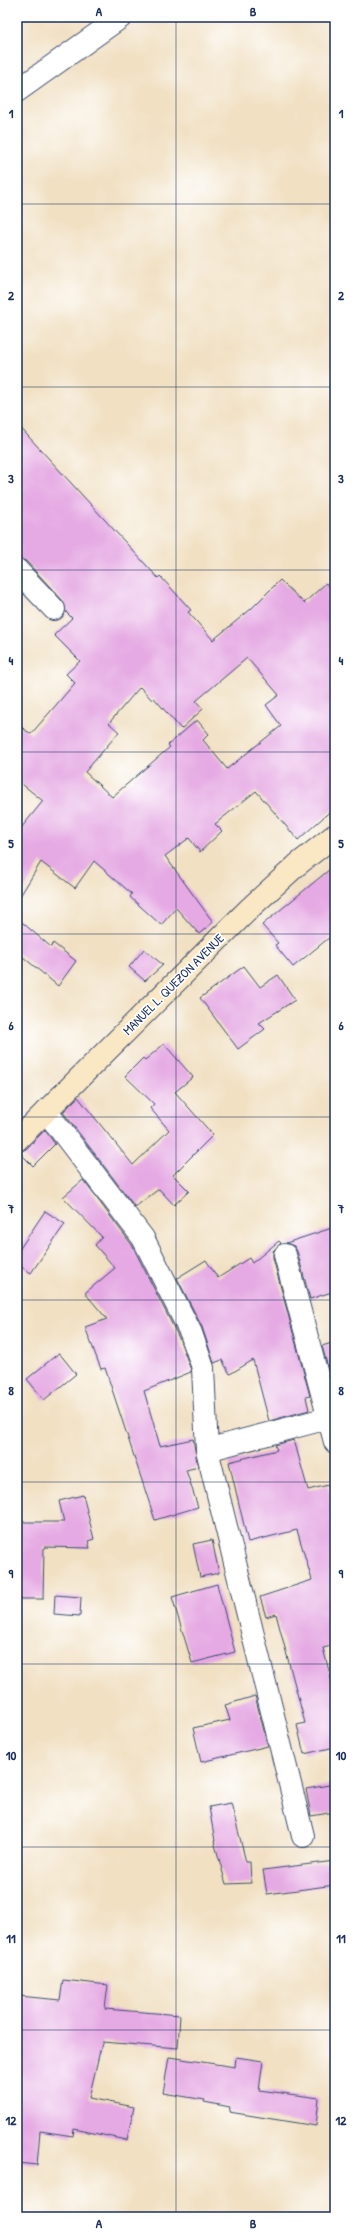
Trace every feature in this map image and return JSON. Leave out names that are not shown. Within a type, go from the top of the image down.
[{"type":"main road","name":"MANUEL L. QUEZON AVENUE","points":[[17,1140],[250,908],[297,865],[335,835]]},
{"type":"street","points":[[17,91],[121,17]]},
{"type":"street","points":[[17,570],[54,609]]},
{"type":"street","points":[[46,1111],[143,1238],[191,1333],[203,1368],[207,1450],[303,1836]]},
{"type":"street","points":[[285,1255],[335,1442]]},
{"type":"street","points":[[207,1450],[328,1418]]},
{"type":"building","points":[[17,424],[158,578],[160,576],[191,610],[188,612],[213,640],[251,609],[280,580],[304,603],[326,583],[335,593],[335,807],[298,840],[256,791],[215,824],[222,831],[200,852],[189,838],[165,856],[213,922],[199,934],[176,908],[161,925],[130,897],[132,894],[94,861],[75,888],[41,862],[17,901],[17,833],[43,801],[17,780],[17,724],[31,734],[75,683],[66,674],[80,661],[54,635],[72,618],[66,612],[63,601],[26,561],[17,558]],"holes":[[[247,658],[279,695],[266,705],[281,726],[227,769],[203,740],[209,734],[197,720],[168,745],[170,747],[112,797],[85,772],[119,732],[109,723],[140,687],[152,700],[154,698],[181,729],[203,709],[196,701]]]},
{"type":"building","points":[[335,865],[335,933],[293,967],[275,945],[278,943],[262,925]]},
{"type":"building","points":[[17,918],[51,947],[53,943],[76,961],[58,986],[17,952]]},
{"type":"building","points":[[144,949],[163,965],[145,981],[129,967]]},
{"type":"building","points":[[244,966],[260,987],[278,975],[295,1000],[259,1023],[265,1029],[238,1049],[200,998]]},
{"type":"building","points":[[164,1044],[193,1077],[175,1092],[213,1135],[173,1175],[189,1191],[174,1205],[159,1189],[135,1207],[63,1112],[78,1097],[133,1165],[169,1130],[150,1108],[154,1104],[125,1076],[143,1058],[145,1060]]},
{"type":"building","points":[[45,1130],[55,1144],[33,1166],[19,1152],[26,1149]]},
{"type":"building","points":[[83,1180],[132,1245],[179,1338],[191,1370],[191,1372],[144,1391],[160,1446],[193,1439],[198,1467],[186,1470],[198,1507],[155,1520],[105,1368],[101,1369],[85,1327],[107,1319],[85,1293],[115,1268],[95,1245],[102,1237],[63,1197]]},
{"type":"building","points":[[45,1211],[65,1224],[31,1273],[17,1264],[17,1253]]},
{"type":"building","points":[[335,1227],[335,1291],[310,1299],[297,1251],[294,1246],[286,1243]]},
{"type":"building","points":[[279,1241],[281,1243],[273,1251],[273,1258],[310,1396],[306,1397],[309,1410],[269,1421],[253,1360],[230,1374],[222,1360],[214,1363],[202,1327],[177,1278],[206,1260],[218,1278],[249,1258],[252,1263]]},
{"type":"building","points":[[335,1342],[335,1388],[334,1389],[322,1346]]},
{"type":"building","points":[[59,1353],[76,1374],[44,1400],[27,1379]]},
{"type":"building","points":[[294,1440],[308,1490],[328,1485],[335,1512],[335,1645],[323,1648],[335,1694],[335,1747],[304,1754],[297,1725],[305,1723],[276,1614],[266,1617],[260,1597],[312,1580],[297,1530],[248,1542],[229,1462],[277,1450],[275,1445]]},
{"type":"building","points":[[83,1495],[94,1539],[88,1541],[90,1548],[44,1547],[43,1599],[17,1599],[17,1522],[64,1522],[59,1501]]},
{"type":"building","points":[[212,1540],[219,1573],[200,1577],[193,1544]]},
{"type":"building","points":[[217,1584],[235,1652],[192,1663],[172,1597]]},
{"type":"building","points":[[55,1595],[81,1597],[80,1616],[54,1614]]},
{"type":"building","points":[[255,1696],[268,1746],[201,1762],[193,1728],[230,1720],[225,1705]]},
{"type":"building","points":[[335,1784],[335,1812],[311,1816],[306,1789]]},
{"type":"building","points":[[231,1803],[246,1862],[250,1862],[251,1883],[226,1884],[214,1841],[209,1807]]},
{"type":"building","points":[[335,1861],[335,1885],[267,1894],[263,1870]]},
{"type":"building","points":[[63,1980],[108,1985],[105,2009],[180,2015],[178,2048],[102,2042],[89,2098],[134,2107],[127,2140],[74,2129],[73,2136],[40,2131],[37,2165],[17,2163],[17,2018],[19,1996],[60,2000]]},
{"type":"building","points":[[169,2057],[235,2067],[236,2057],[263,2061],[259,2090],[319,2098],[316,2126],[229,2112],[230,2107],[204,2102],[205,2100],[163,2093]]}]
